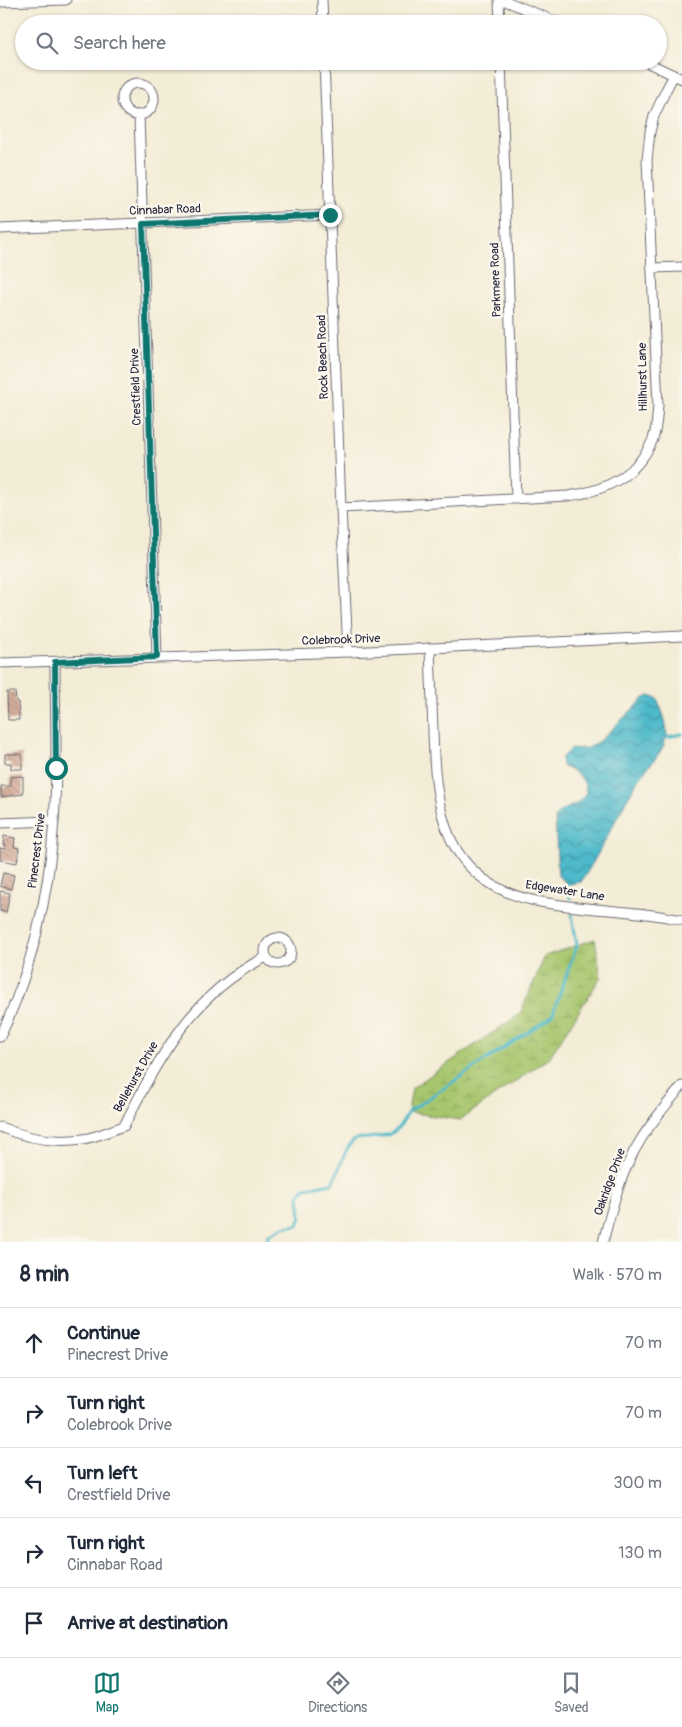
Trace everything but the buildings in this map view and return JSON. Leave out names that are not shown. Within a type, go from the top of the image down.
[{"type":"street","points":[[0,2],[66,0]]},
{"type":"street","points":[[322,0],[323,15]]},
{"type":"street","points":[[499,0],[500,15]]},
{"type":"street","points":[[503,0],[540,15]]},
{"type":"street","name":"Rock Beach Road","points":[[324,70],[348,652]]},
{"type":"street","name":"Parkmere Road","points":[[501,70],[516,498]]},
{"type":"street","points":[[663,70],[678,77]]},
{"type":"street","name":"Hillhurst Lane","points":[[341,508],[568,496],[588,493],[606,487],[624,477],[636,466],[646,451],[654,432],[658,405],[648,146],[654,116],[666,90],[678,77]]},
{"type":"street","name":"Crestfield Drive","points":[[138,115],[157,657]]},
{"type":"street","name":"Cinnabar Road","points":[[0,230],[330,215]]},
{"type":"street","points":[[652,268],[682,267]]},
{"type":"street","name":"Colebrook Drive","points":[[0,663],[348,652],[682,636]]},
{"type":"street","name":"Edgewater Lane","points":[[430,648],[434,764],[439,806],[451,840],[471,869],[490,884],[502,890],[534,900],[682,920]]},
{"type":"street","name":"Pinecrest Drive","points":[[0,1038],[24,977],[44,898],[54,821],[56,768],[55,662]]},
{"type":"street","points":[[0,823],[54,821]]},
{"type":"street","name":"Bellehurst Drive","points":[[0,1127],[24,1136],[65,1140],[85,1139],[124,1126],[160,1058],[184,1024],[206,999],[230,979],[266,957]]},
{"type":"street","name":"Oakridge Drive","points":[[603,1242],[626,1168],[648,1128],[682,1086]]},
{"type":"green space","points":[[595,939],[601,977],[549,1058],[460,1120],[408,1112],[412,1088],[520,1014],[545,956]]},
{"type":"water","points":[[649,696],[657,698],[664,717],[667,733],[664,744],[637,782],[581,882],[568,884],[558,876],[555,818],[559,812],[576,804],[586,794],[586,788],[582,779],[576,773],[562,766],[561,758],[571,749],[588,748],[602,739],[643,699]]},
{"type":"waterway","points":[[667,737],[682,734]]},
{"type":"waterway","points":[[568,884],[570,898]]},
{"type":"waterway","points":[[267,1242],[268,1235],[284,1227],[298,1225],[301,1217],[299,1195],[305,1188],[332,1183],[352,1142],[356,1139],[388,1135],[397,1130],[408,1112],[552,1016],[577,945],[572,915]]},
{"type":"route","points":[[56,768],[55,662],[157,657],[143,224],[330,215]]}]
